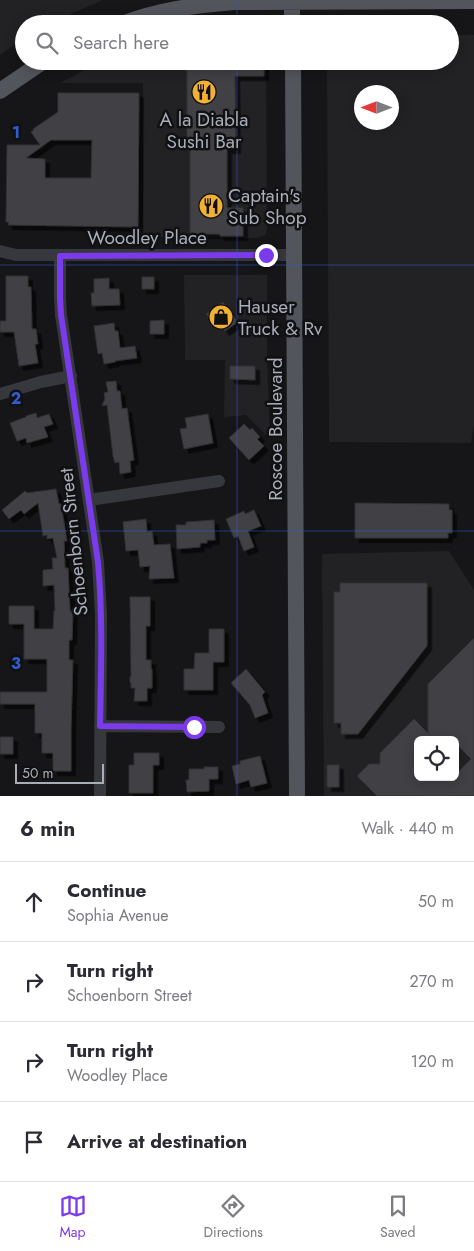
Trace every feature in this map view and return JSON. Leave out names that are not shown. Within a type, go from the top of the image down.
[{"type":"main road","points":[[292,1],[292,15]]},
{"type":"main road","points":[[148,15],[198,5],[234,2],[474,1]]},
{"type":"main road","points":[[0,91],[31,70]]},
{"type":"main road","name":"Roscoe Boulevard","points":[[292,70],[297,796]]},
{"type":"street","name":"Woodley Place","points":[[0,251],[16,255],[60,256],[294,255]]},
{"type":"street","name":"Schoenborn Street","points":[[60,256],[61,315],[100,586],[102,615],[100,796]]},
{"type":"street","points":[[0,394],[41,382],[71,376]]},
{"type":"street","points":[[89,500],[219,481]]},
{"type":"street","points":[[100,726],[219,727]]},
{"type":"shaded area","points":[[0,0],[103,0],[69,15],[15,15],[15,44],[0,55]]},
{"type":"shaded area","points":[[459,35],[474,35],[474,424],[471,443],[329,442],[327,70],[459,70]]},
{"type":"shaded area","points":[[85,70],[266,70],[267,229],[265,235],[257,238],[143,237],[143,83],[60,83]]},
{"type":"shaded area","points":[[184,275],[267,275],[267,360],[270,439],[246,415],[224,417],[225,360],[185,360]]},
{"type":"shaded area","points":[[449,551],[474,590],[474,796],[324,796],[322,554]]},
{"type":"building","points":[[187,70],[264,70],[264,76],[235,76],[236,149],[227,149],[227,208],[243,208],[243,236],[190,234],[190,149],[187,149]]},
{"type":"building","points":[[58,93],[139,93],[138,227],[8,225],[9,222],[6,222],[7,145],[40,145],[31,132],[58,112]],"holes":[[[51,140],[92,140],[91,178],[45,178],[45,159],[26,158]]]},
{"type":"building","points":[[6,276],[28,276],[28,287],[31,287],[32,329],[36,329],[38,344],[35,344],[38,363],[19,366],[14,332],[0,332],[0,321],[6,321]]},
{"type":"building","points":[[142,277],[154,277],[154,289],[142,289]]},
{"type":"building","points":[[109,278],[109,289],[119,289],[120,305],[92,306],[91,293],[94,293],[94,279]]},
{"type":"building","name":"Hauser Truck & Rv","points":[[223,302],[238,322],[225,331],[217,319],[213,322],[206,314]]},
{"type":"building","points":[[164,320],[164,334],[150,334],[150,321]]},
{"type":"building","points":[[114,323],[115,331],[118,331],[120,348],[135,346],[137,358],[104,364],[102,353],[98,354],[94,326]]},
{"type":"building","points":[[230,366],[255,366],[255,380],[230,379]]},
{"type":"building","points":[[116,381],[117,391],[120,391],[122,409],[127,408],[134,460],[130,461],[131,472],[120,474],[119,462],[115,463],[113,456],[107,405],[102,406],[105,398],[104,393],[108,392],[106,382]]},
{"type":"building","points":[[36,413],[37,418],[49,414],[53,424],[44,427],[48,437],[27,443],[26,438],[17,441],[10,423]]},
{"type":"building","points":[[208,414],[213,443],[184,449],[180,429],[187,428],[185,418]]},
{"type":"building","points":[[244,424],[250,430],[252,428],[260,437],[257,439],[264,446],[249,460],[229,438]]},
{"type":"building","points":[[56,489],[59,504],[61,504],[67,541],[64,541],[65,568],[68,568],[70,611],[73,611],[72,640],[69,640],[69,660],[73,660],[71,771],[53,771],[53,753],[42,753],[42,733],[35,733],[35,704],[0,704],[0,692],[47,692],[47,659],[24,659],[24,624],[9,624],[9,606],[34,606],[34,629],[53,629],[55,611],[54,585],[43,586],[43,570],[53,569],[52,558],[57,558],[53,538],[47,539],[47,535],[43,536],[38,503],[24,514],[21,510],[9,519],[2,510],[25,491],[27,493]]},
{"type":"building","points":[[355,503],[449,504],[449,510],[452,510],[452,533],[448,533],[448,538],[355,538]]},
{"type":"building","points":[[254,510],[261,526],[248,531],[254,547],[244,551],[238,536],[234,538],[226,519],[244,511],[245,514]]},
{"type":"building","points":[[146,519],[147,532],[152,531],[154,545],[170,544],[174,578],[149,579],[150,566],[140,567],[138,550],[126,551],[123,522]]},
{"type":"building","points":[[214,520],[215,540],[207,540],[207,543],[200,543],[200,547],[177,549],[176,525],[186,525],[186,522]]},
{"type":"building","points":[[340,583],[427,583],[427,646],[358,734],[341,734],[341,723],[334,723],[334,592],[340,592]]},
{"type":"building","points":[[130,597],[150,597],[150,626],[146,626],[146,660],[151,660],[152,688],[147,688],[147,701],[134,701],[135,688],[131,688],[130,682]]},
{"type":"building","points":[[209,629],[224,629],[224,662],[213,662],[213,690],[184,690],[184,669],[194,669],[195,653],[209,653]]},
{"type":"building","points":[[474,638],[474,796],[377,796],[357,776],[369,764],[380,764],[380,753],[414,719],[428,733],[428,684]]},
{"type":"building","points":[[246,669],[265,692],[262,695],[268,713],[255,718],[250,705],[231,683]]},
{"type":"building","points":[[0,737],[13,737],[13,754],[0,754]]},
{"type":"building","points":[[134,753],[159,753],[159,765],[153,765],[153,793],[129,793],[129,765],[134,765]]},
{"type":"building","points":[[260,756],[267,783],[251,787],[249,780],[236,784],[232,766],[240,764],[240,761]]},
{"type":"building","points":[[327,765],[339,765],[339,787],[327,787]]},
{"type":"building","points":[[204,767],[218,767],[218,779],[209,779],[209,791],[187,792],[186,780],[189,780],[189,769],[204,769]]},
{"type":"place","name":"A la Diabla Sushi Bar","points":[[204,92]]},
{"type":"place","name":"Captain's Sub Shop","points":[[211,206]]},
{"type":"place","name":"Hauser Truck & Rv","points":[[221,317]]},
{"type":"route","points":[[194,727],[100,726],[102,615],[98,562],[61,315],[60,256],[266,255]]}]
